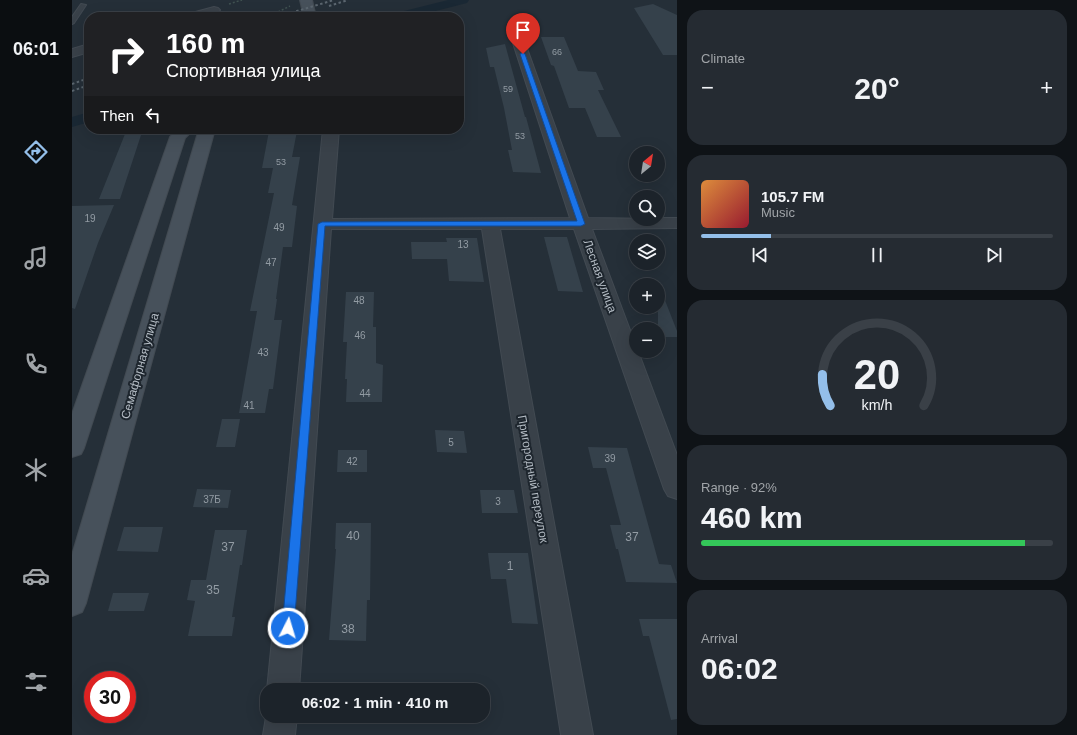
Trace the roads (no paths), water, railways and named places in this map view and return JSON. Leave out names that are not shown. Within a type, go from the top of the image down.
[{"type":"street","points":[[208,12],[214,10]]},
{"type":"street","name":"Лесная улица","points":[[518,40],[581,224],[677,489]]},
{"type":"street","points":[[72,53],[84,49]]},
{"type":"street","points":[[72,448],[182,134]]},
{"type":"street","name":"Семафорная улица","points":[[72,603],[206,134]]},
{"type":"street","points":[[284,683],[331,134]]},
{"type":"street","points":[[322,224],[677,223]]},
{"type":"street","name":"Пригородный переулок","points":[[490,224],[577,735]]},
{"type":"street","points":[[279,735],[280,723]]},
{"type":"lane","points":[[72,22],[83,5]]},
{"type":"waterway","points":[[416,12],[463,0]]},
{"type":"waterway","points":[[72,122],[84,118]]},
{"type":"railway","points":[[294,12],[334,0]]},
{"type":"railway","points":[[329,6],[348,0]]},
{"type":"railway","points":[[72,84],[84,80]]},
{"type":"railway","points":[[72,91],[84,87]]}]
